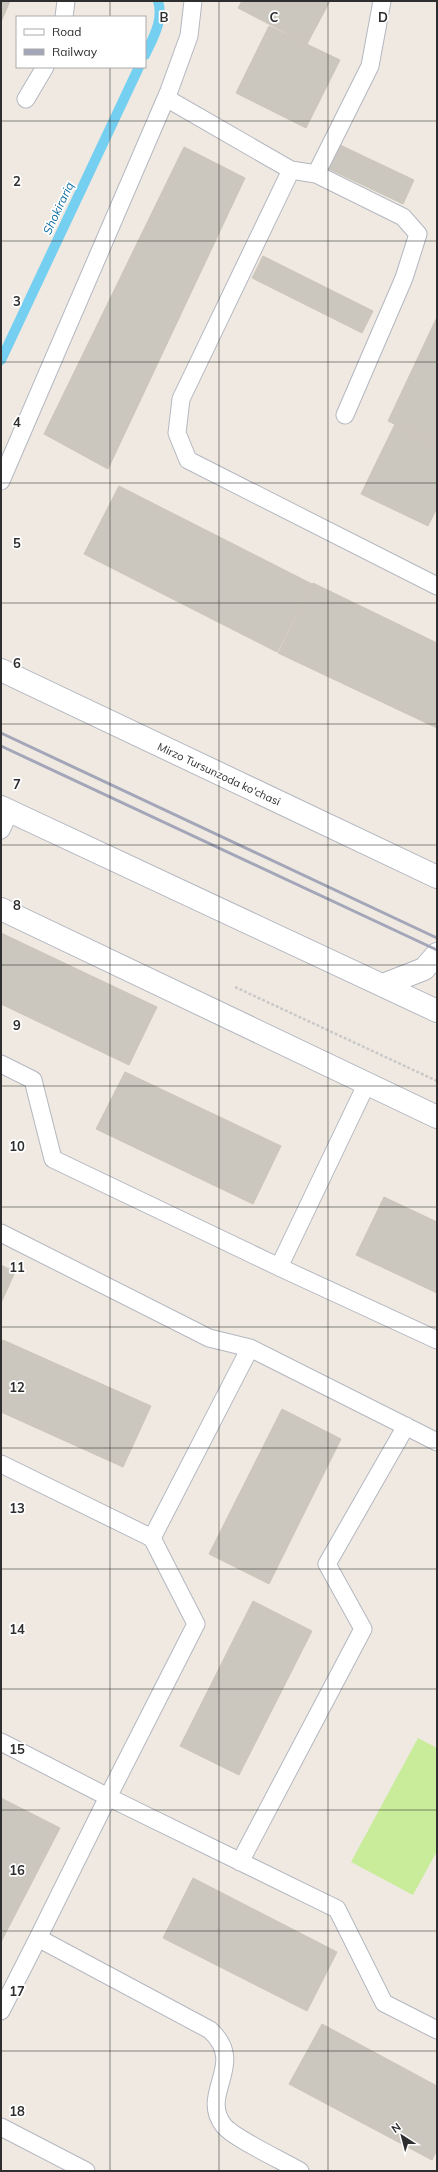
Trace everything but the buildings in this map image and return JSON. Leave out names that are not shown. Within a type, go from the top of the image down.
[{"type":"main road","name":"Mirzo Tursunzoda ko'chasi","points":[[1,670],[437,877]]},
{"type":"main road","points":[[4,816],[383,985],[437,1011]]},
{"type":"main road","points":[[1,909],[437,1117]]},
{"type":"main road","points":[[383,985],[424,969],[437,954]]},
{"type":"lane","points":[[64,16],[66,1]]},
{"type":"lane","points":[[1,481],[166,98],[189,36],[192,1]]},
{"type":"lane","points":[[316,174],[370,66],[382,1]]},
{"type":"lane","points":[[26,98],[44,68]]},
{"type":"lane","points":[[166,98],[291,170],[316,174],[403,217],[418,234],[404,278],[345,415]]},
{"type":"lane","points":[[291,170],[181,399],[177,433],[188,460],[437,586]]},
{"type":"lane","points":[[1,1064],[33,1080],[53,1159],[279,1267],[437,1340]]},
{"type":"lane","points":[[279,1267],[367,1083]]},
{"type":"lane","points":[[1,1233],[209,1338],[250,1348],[437,1442]]},
{"type":"lane","points":[[152,1538],[250,1348]]},
{"type":"lane","points":[[240,1862],[363,1629],[326,1564],[406,1426]]},
{"type":"lane","points":[[1,1464],[152,1538],[196,1624],[1,2012]]},
{"type":"lane","points":[[1,1742],[108,1797],[337,1909],[384,2003],[437,2030]]},
{"type":"lane","points":[[38,1938],[210,2030],[220,2042],[225,2056],[225,2066],[216,2096],[217,2107],[222,2122],[233,2134],[300,2171]]},
{"type":"lane","points":[[1,2128],[86,2171]]},
{"type":"green space","points":[[418,1738],[437,1748],[437,1851],[413,1895],[351,1862]]},
{"type":"waterway","name":"Shokirariq","points":[[146,53],[159,22],[160,15],[158,1]]},
{"type":"waterway","name":"Shokirariq","points":[[1,360],[139,68]]},
{"type":"railway","points":[[1,733],[437,938]]},
{"type":"railway","points":[[1,746],[437,950]]}]
